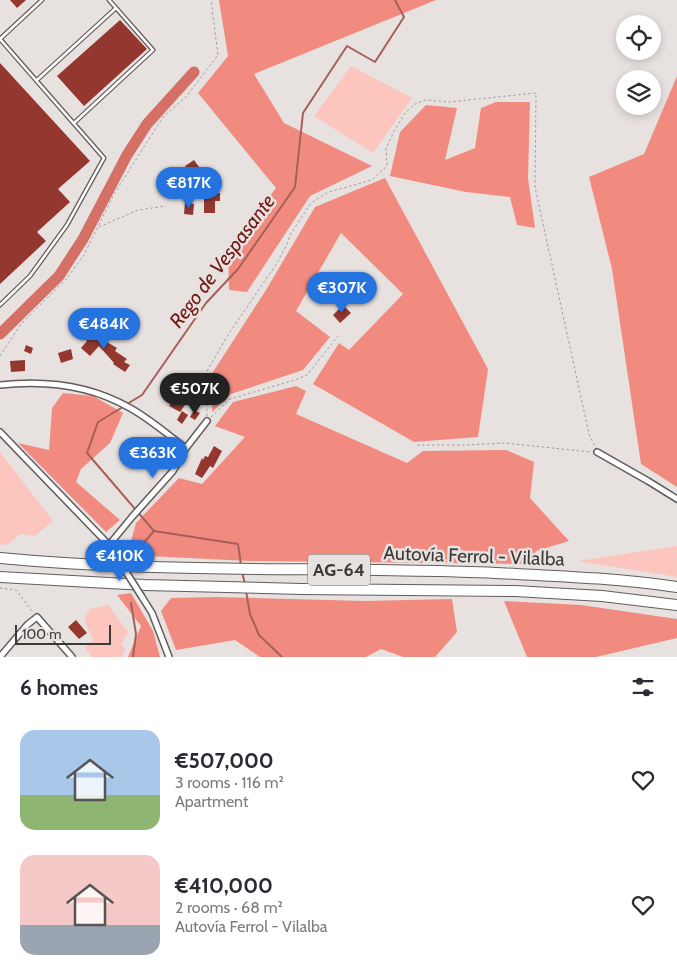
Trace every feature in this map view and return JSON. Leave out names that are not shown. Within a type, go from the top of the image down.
[{"type":"highway","name":"Autovía Ferrol - Vilalba","points":[[0,558],[137,567],[445,571],[562,576],[677,587]]},
{"type":"highway","name":"Autovía Ferrol - Vilalba","points":[[0,577],[145,585],[515,591],[602,596],[677,605]]},
{"type":"street","points":[[0,385],[17,383],[51,384],[86,388],[130,408],[186,448]]},
{"type":"street","points":[[109,545],[173,471],[186,448],[207,421]]},
{"type":"street","points":[[0,432],[109,545],[152,613],[169,657]]},
{"type":"street","points":[[597,452],[677,499]]},
{"type":"street","points":[[0,657],[37,616],[72,657]]},
{"type":"lane","points":[[0,305],[30,276],[66,225],[104,158],[0,39],[42,0]]},
{"type":"lane","points":[[74,123],[153,50],[108,0]]},
{"type":"lane","points":[[37,80],[116,8]]},
{"type":"path","points":[[0,356],[21,324],[67,278],[84,255],[114,194],[163,117],[186,97],[218,55],[211,0]]},
{"type":"path","points":[[207,421],[206,373],[228,335],[277,263],[290,236],[309,206],[315,200],[329,192],[372,180],[380,173],[386,166],[386,149],[394,131],[406,113],[415,104],[426,100],[449,102],[536,93],[535,187],[589,434],[597,452],[504,443],[416,445]]},
{"type":"path","points":[[99,227],[138,210],[166,206]]},
{"type":"path","points":[[207,421],[230,399],[307,375],[338,336]]},
{"type":"path","points":[[0,588],[16,590],[37,616]]},
{"type":"shaded area","points":[[219,0],[436,0],[254,74],[284,123],[372,166],[310,196],[247,292],[229,290],[228,250],[276,188],[198,93],[228,56]]},
{"type":"shaded area","points":[[351,66],[412,98],[373,153],[314,116]]},
{"type":"shaded area","points":[[677,76],[677,487],[641,464],[612,269],[589,177],[644,154]]},
{"type":"shaded area","points":[[496,102],[530,102],[528,178],[535,228],[517,225],[510,197],[466,192],[390,176],[400,132],[426,105],[457,108],[445,160],[475,148],[481,108]]},
{"type":"shaded area","points":[[385,178],[488,369],[478,437],[414,442],[313,384],[339,343],[349,350],[403,294],[341,233],[296,311],[330,337],[303,370],[231,394],[212,412],[213,372],[266,290],[315,207]]},
{"type":"shaded area","points":[[296,386],[306,391],[296,414],[407,463],[423,451],[506,450],[534,462],[530,498],[569,541],[536,551],[531,564],[249,561],[127,555],[136,523],[179,478],[202,484],[245,437],[215,426],[233,402]]},
{"type":"shaded area","points":[[63,393],[93,396],[123,413],[110,443],[81,469],[76,482],[120,520],[106,532],[18,443],[49,450],[52,408]]},
{"type":"shaded area","points":[[0,452],[53,521],[35,536],[20,534],[7,545],[0,544]]},
{"type":"shaded area","points":[[677,546],[677,577],[578,561]]},
{"type":"shaded area","points":[[131,593],[153,631],[160,657],[128,657],[141,626],[117,595]]},
{"type":"shaded area","points":[[216,597],[365,601],[452,599],[457,632],[435,657],[403,657],[381,649],[366,657],[260,657],[235,640],[176,650],[161,611],[171,598]]},
{"type":"shaded area","points":[[504,601],[581,605],[677,619],[677,638],[596,657],[527,657]]},
{"type":"shaded area","points":[[108,605],[128,632],[121,644],[125,649],[122,657],[92,657],[85,648],[93,640],[84,619],[90,609]]},
{"type":"building","points":[[10,0],[26,0],[17,8]]},
{"type":"building","points":[[120,20],[147,49],[84,106],[57,76]]},
{"type":"building","points":[[0,63],[90,161],[58,189],[70,202],[37,232],[46,241],[0,284]]},
{"type":"building","points":[[194,160],[199,167],[190,173],[185,166]]},
{"type":"building","points":[[204,193],[220,193],[220,201],[215,201],[215,213],[204,213]]},
{"type":"building","points":[[185,202],[194,204],[193,215],[184,214]]},
{"type":"building","points":[[343,305],[351,313],[340,323],[333,315]]},
{"type":"building","points":[[83,330],[91,336],[94,332],[117,348],[115,351],[127,359],[124,362],[130,365],[125,372],[113,364],[99,346],[90,356],[81,348],[87,341],[79,334]]},
{"type":"building","points":[[26,345],[33,348],[31,354],[24,351]]},
{"type":"building","points":[[71,349],[73,359],[61,363],[58,353]]},
{"type":"building","points":[[25,360],[25,371],[11,372],[10,361]]},
{"type":"building","points":[[172,401],[179,405],[180,403],[185,405],[180,412],[169,406]]},
{"type":"building","points":[[194,410],[200,413],[195,420],[190,417]]},
{"type":"building","points":[[182,411],[188,415],[182,424],[177,420]]},
{"type":"building","points":[[214,446],[222,451],[213,468],[210,466],[202,478],[195,474],[202,458],[203,460],[205,456],[208,457]]},
{"type":"building","points":[[76,620],[87,633],[79,639],[68,627]]},
{"type":"waterway","name":"Rego de Vespasante","points":[[127,404],[142,395],[206,303],[238,269],[295,187],[303,113],[347,46],[375,62],[404,17],[395,0]]},
{"type":"waterway","points":[[0,334],[59,276],[83,239],[127,155],[147,124],[194,72]]},
{"type":"waterway","name":"Rego de Vespasante","points":[[123,407],[98,422],[87,453],[154,531],[140,547]]},
{"type":"waterway","points":[[154,531],[238,544],[241,565]]},
{"type":"waterway","points":[[242,572],[245,584]]},
{"type":"waterway","points":[[246,591],[250,614],[259,635],[282,657]]},
{"type":"waterway","name":"Rego de Vespasante","points":[[131,603],[136,634],[133,657]]}]
